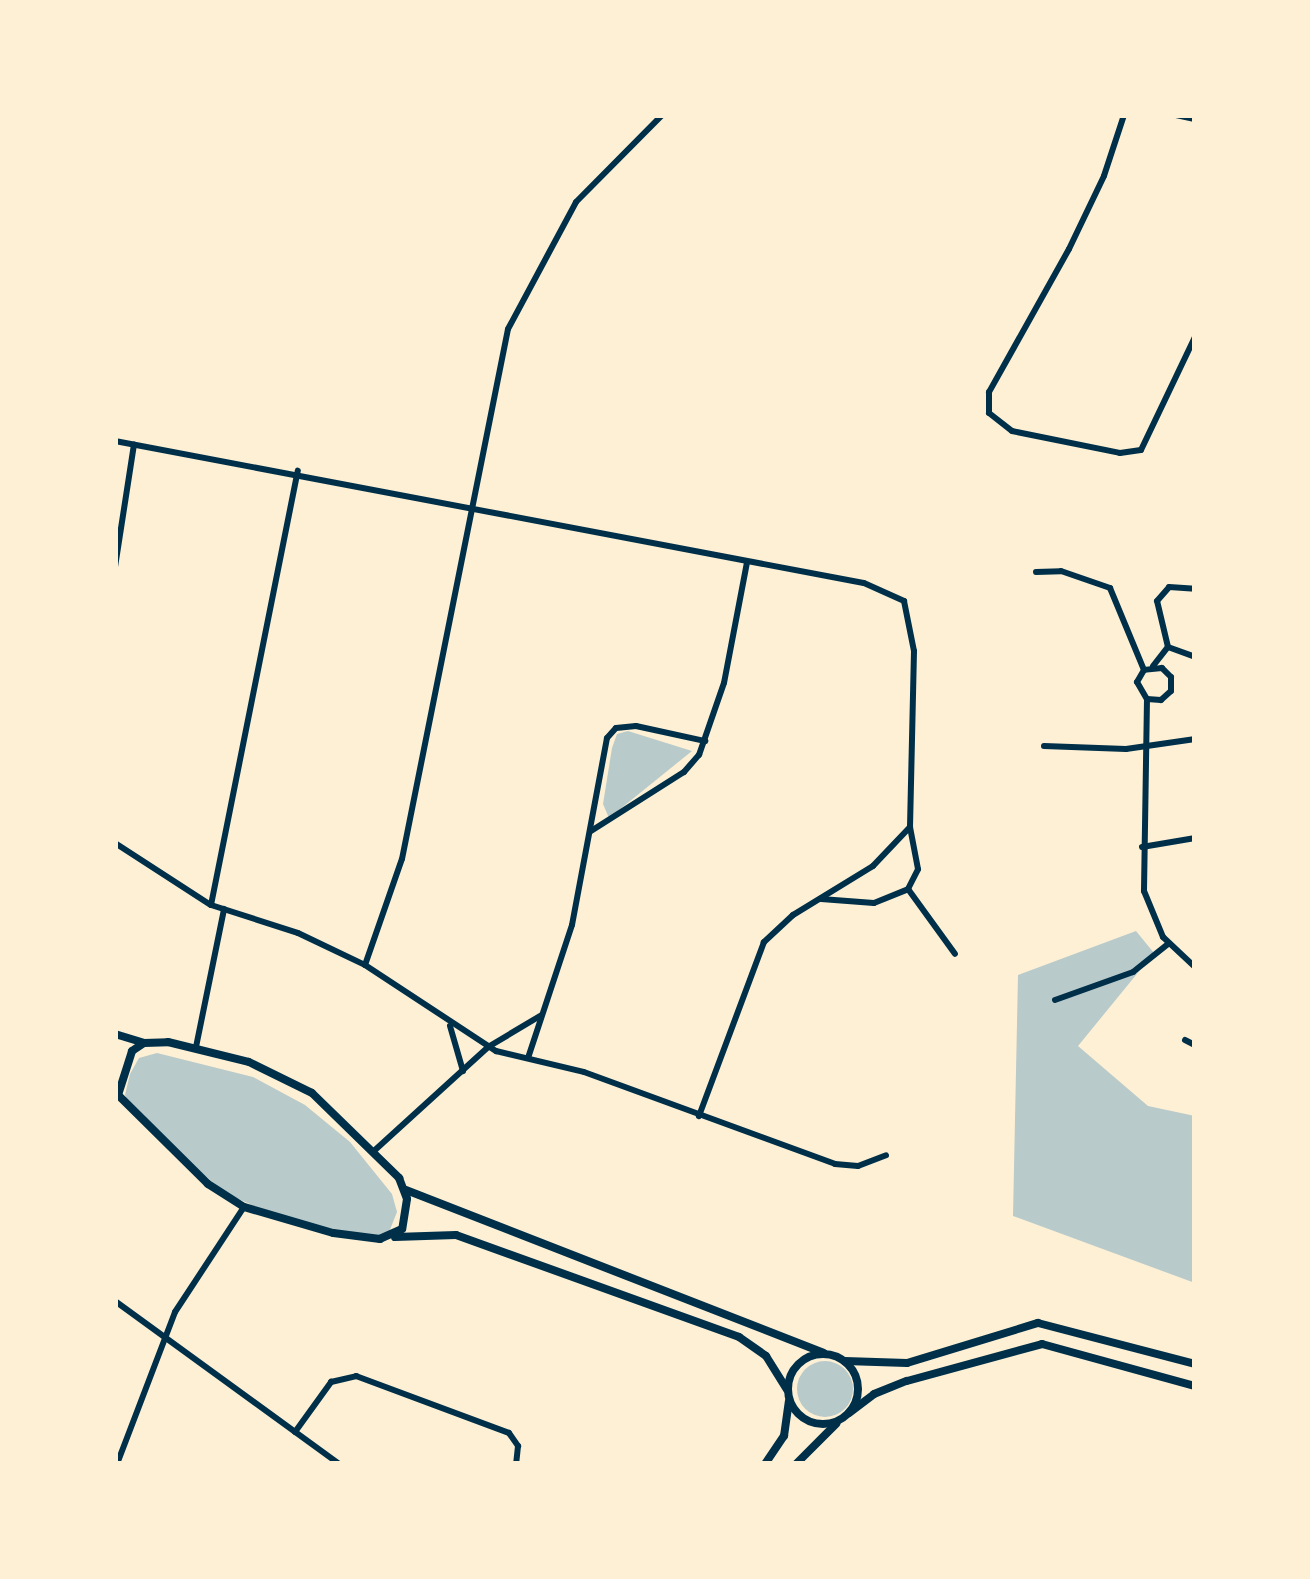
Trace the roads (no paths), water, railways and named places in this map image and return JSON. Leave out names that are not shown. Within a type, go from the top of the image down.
[{"type":"street","points":[[366,965],[402,859],[499,353],[518,302],[576,202],[662,115]]},
{"type":"street","points":[[1124,115],[1069,249],[989,392],[990,413],[1012,431],[1120,453],[1141,450],[1195,337]]},
{"type":"street","points":[[1176,115],[1195,118]]},
{"type":"street","points":[[115,440],[298,471],[471,509],[864,583],[904,601],[914,651],[910,826],[918,869],[908,890],[874,903],[820,899]]},
{"type":"street","points":[[115,567],[134,444]]},
{"type":"street","points":[[211,905],[298,471]]},
{"type":"street","points":[[591,831],[684,772],[705,741],[747,562]]},
{"type":"street","points":[[1036,572],[1061,571],[1110,588],[1144,670],[1138,689],[1147,700],[1142,847],[1150,917],[1169,944],[1195,967]]},
{"type":"street","points":[[1168,646],[1157,601],[1170,587],[1195,589]]},
{"type":"street","points":[[1144,670],[1153,666],[1168,646]]},
{"type":"street","points":[[1168,646],[1195,657]]},
{"type":"street","points":[[1147,700],[1166,696],[1172,684],[1167,672],[1153,666]]},
{"type":"street","points":[[528,1058],[572,925],[606,743],[616,728],[705,741]]},
{"type":"street","points":[[1044,746],[1145,746],[1195,738]]},
{"type":"street","points":[[699,1116],[757,954],[776,928],[874,866],[910,826]]},
{"type":"street","points":[[1142,847],[1195,838]]},
{"type":"street","points":[[115,843],[211,905],[366,965],[488,1047],[834,1164],[858,1166],[886,1155]]},
{"type":"street","points":[[908,890],[955,954]]},
{"type":"street","points":[[196,1047],[224,910]]},
{"type":"street","points":[[1054,1000],[1133,972],[1169,944]]},
{"type":"street","points":[[374,1150],[488,1047],[541,1015]]},
{"type":"street","points":[[450,1024],[463,1072]]},
{"type":"street","points":[[115,1034],[144,1042],[196,1047],[296,1084],[374,1150],[406,1190],[845,1362],[907,1363],[1038,1323],[1195,1364]]},
{"type":"street","points":[[1185,1040],[1195,1045]]},
{"type":"street","points":[[144,1042],[122,1068],[117,1093],[177,1159],[244,1207],[353,1237],[456,1235],[739,1337],[766,1356],[787,1390],[784,1436],[766,1464]]},
{"type":"street","points":[[392,1238],[404,1219],[406,1190]]},
{"type":"street","points":[[117,1464],[163,1339],[244,1207]]},
{"type":"street","points":[[115,1301],[339,1464]]},
{"type":"street","points":[[796,1464],[839,1420],[874,1394],[1042,1344],[1195,1386]]},
{"type":"street","points":[[787,1390],[794,1368],[823,1353]]},
{"type":"street","points":[[845,1362],[858,1381],[849,1413]]},
{"type":"street","points":[[295,1432],[332,1382],[356,1376],[509,1433],[518,1446],[516,1464]]},
{"type":"street","points":[[789,1401],[804,1420],[839,1420]]}]
